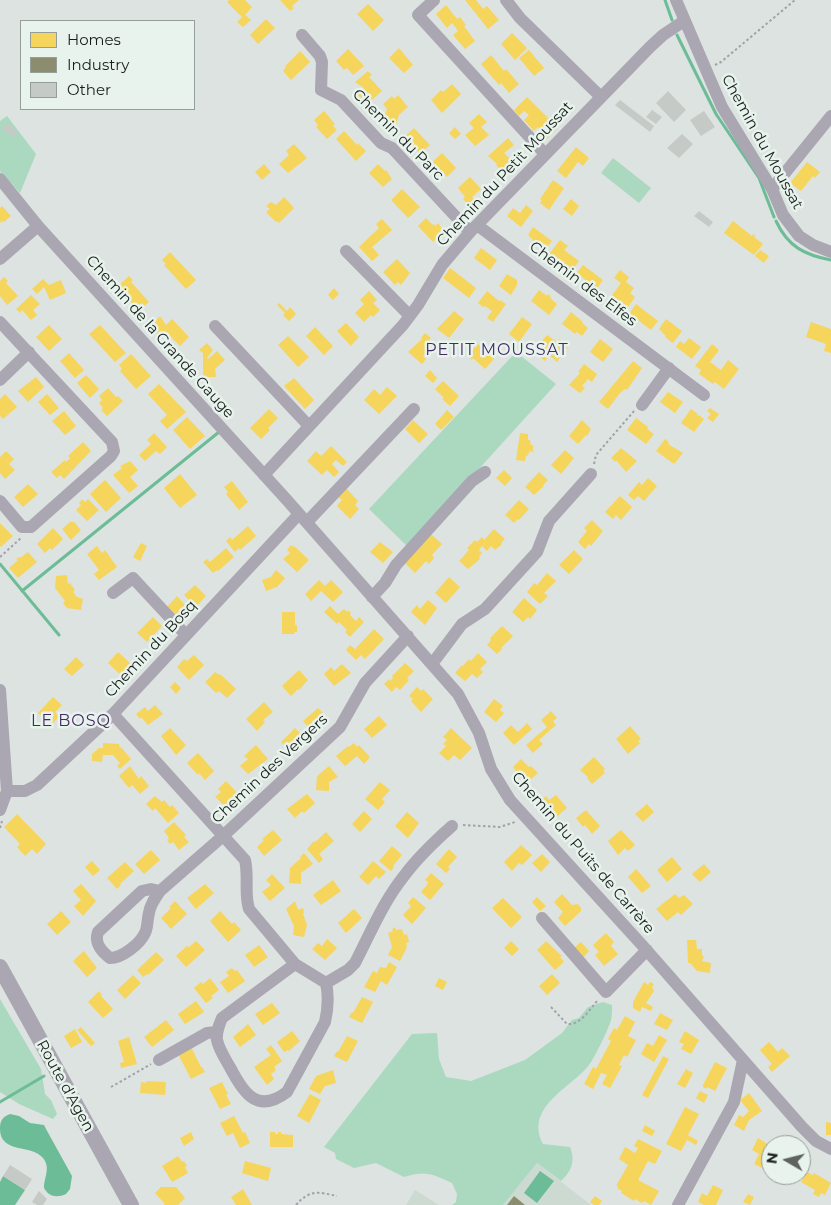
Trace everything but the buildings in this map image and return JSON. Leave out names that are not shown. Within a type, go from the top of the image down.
[{"type":"main road","name":"Route d'Agen","points":[[0,967],[131,1205]]},
{"type":"street","points":[[434,0],[418,15],[545,154]]},
{"type":"street","points":[[506,0],[520,18],[601,97]]},
{"type":"street","name":"Chemin du Moussat","points":[[676,0],[722,108],[772,189],[783,215],[799,236],[813,245],[831,252]]},
{"type":"street","name":"Chemin du Petit Moussat","points":[[264,475],[410,316],[442,265],[473,228],[650,47],[663,35],[684,21]]},
{"type":"street","name":"Chemin du Parc","points":[[302,35],[320,56],[322,62],[321,90],[341,100],[381,143],[392,148],[473,228]]},
{"type":"street","points":[[772,189],[831,116]]},
{"type":"street","name":"Chemin de la Grande Gauge","points":[[0,179],[38,226],[303,518]]},
{"type":"street","points":[[0,259],[38,226]]},
{"type":"street","name":"Chemin des Elfes","points":[[473,228],[704,395]]},
{"type":"street","points":[[346,251],[410,316]]},
{"type":"street","points":[[0,322],[112,442],[114,447],[111,456],[106,461],[35,525],[26,528],[22,526],[0,501]]},
{"type":"street","points":[[215,326],[309,426]]},
{"type":"street","points":[[0,380],[28,352]]},
{"type":"street","points":[[642,404],[669,368]]},
{"type":"street","name":"Chemin du Bosq","points":[[7,791],[25,791],[37,785],[113,714],[186,635],[414,409]]},
{"type":"street","points":[[372,596],[385,583],[396,565],[472,481],[485,472]]},
{"type":"street","points":[[432,664],[462,624],[485,608],[537,552],[549,521],[591,474]]},
{"type":"street","name":"Chemin du Puits de Carrère","points":[[303,518],[458,694],[479,732],[492,769],[501,787],[526,817],[816,1141],[831,1148]]},
{"type":"street","points":[[113,593],[132,578],[186,635]]},
{"type":"street","name":"Chemin des Vergers","points":[[160,891],[151,889],[142,891],[98,932],[97,941],[105,954],[110,958],[116,958],[142,938],[146,932],[149,911],[160,891],[223,836],[340,727],[365,684],[408,636]]},
{"type":"street","points":[[0,690],[7,791],[0,810]]},
{"type":"street","points":[[113,714],[245,860],[247,867],[246,901],[249,909],[296,964],[326,983],[328,1010],[325,1022],[287,1092],[271,1101],[262,1102],[247,1095],[240,1088],[219,1047],[217,1032],[222,1018],[296,964]]},
{"type":"street","points":[[326,983],[355,964],[383,908],[403,877],[423,853],[452,826]]},
{"type":"street","points":[[542,918],[606,992],[647,950]]},
{"type":"street","points":[[159,1060],[207,1033],[217,1032]]},
{"type":"street","points":[[678,1205],[734,1102],[743,1060]]},
{"type":"path","points":[[704,68],[721,62],[795,0]]},
{"type":"path","points":[[591,474],[596,455],[632,412],[642,404]]},
{"type":"path","points":[[0,557],[23,536],[26,528]]},
{"type":"path","points":[[452,826],[478,825],[500,827],[526,817]]},
{"type":"path","points":[[551,1007],[567,1024],[574,1024],[580,1021],[606,992]]},
{"type":"path","points":[[111,1087],[159,1060]]},
{"type":"path","points":[[296,1205],[306,1195],[312,1193],[337,1196]]},
{"type":"shaded area","points":[[7,116],[36,154],[20,193],[0,171],[0,121]]},
{"type":"shaded area","points":[[613,158],[651,188],[639,203],[601,173]]},
{"type":"shaded area","points":[[516,352],[556,384],[408,547],[369,509]]},
{"type":"shaded area","points":[[0,999],[41,1069],[45,1094],[51,1100],[57,1114],[53,1119],[19,1104],[0,1092]]},
{"type":"shaded area","points":[[603,1002],[612,1005],[611,1018],[594,1057],[581,1073],[552,1099],[544,1109],[540,1119],[539,1131],[543,1144],[570,1147],[572,1152],[572,1166],[561,1181],[537,1163],[503,1205],[452,1205],[456,1202],[457,1194],[452,1183],[424,1173],[404,1177],[376,1163],[354,1168],[336,1159],[335,1153],[324,1147],[412,1034],[437,1033],[439,1059],[446,1077],[471,1081],[525,1060],[562,1033],[572,1020],[579,1018],[588,1007]]},
{"type":"shaded area","points":[[10,1114],[19,1116],[30,1123],[44,1125],[72,1176],[70,1189],[66,1194],[54,1196],[44,1188],[47,1165],[43,1158],[32,1151],[5,1142],[1,1137],[1,1122],[5,1116]]},
{"type":"shaded area","points":[[537,1163],[591,1205],[503,1205]]},
{"type":"shaded area","points":[[540,1171],[554,1181],[537,1203],[524,1193]]},
{"type":"shaded area","points":[[3,1176],[25,1190],[15,1205],[0,1205],[0,1182]]},
{"type":"shaded area","points":[[415,1190],[439,1205],[406,1205]]},
{"type":"waterway","points":[[665,0],[672,20]]},
{"type":"waterway","points":[[677,35],[716,114],[759,178],[774,217]]},
{"type":"waterway","points":[[776,221],[786,237],[798,248],[831,260]]},
{"type":"waterway","points":[[22,591],[219,432]]},
{"type":"waterway","points":[[0,564],[59,635]]},
{"type":"waterway","points":[[0,1102],[44,1076]]},
{"type":"district","name":"PETIT MOUSSAT","points":[[497,350]]},
{"type":"district","name":"LE BOSQ","points":[[71,721]]}]
